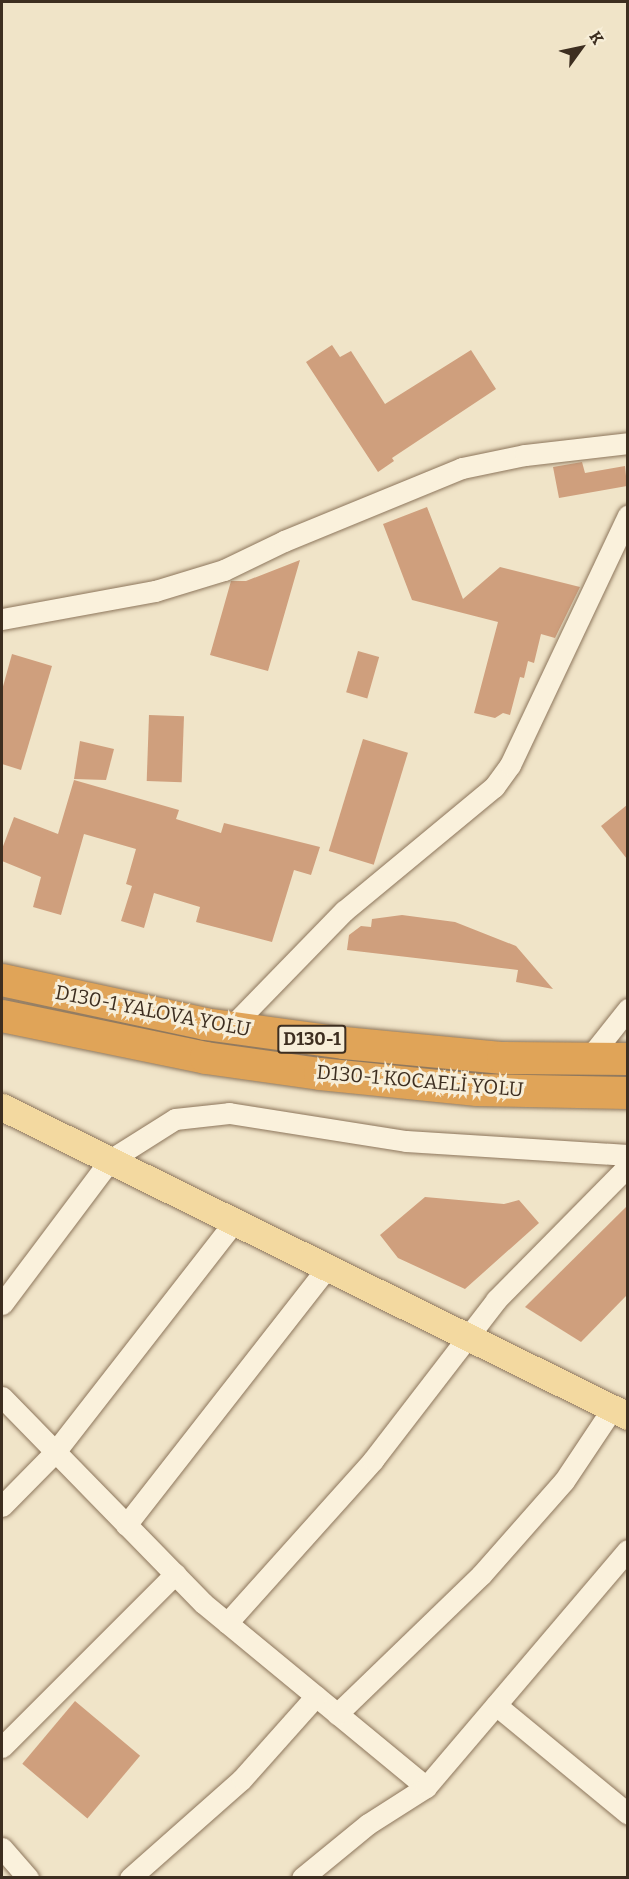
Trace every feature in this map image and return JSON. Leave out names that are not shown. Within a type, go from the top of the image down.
[{"type":"highway","name":"D130-1 YALOVA YOLU","points":[[2,980],[231,1027],[430,1053],[627,1059]]},
{"type":"highway","name":"D130-1 KOCAELİ YOLU","points":[[2,1016],[207,1058],[320,1074],[477,1090],[627,1093]]},
{"type":"main road","points":[[2,1107],[620,1412]]},
{"type":"street","points":[[2,619],[155,591],[224,570],[284,541],[462,468],[525,455],[627,443]]},
{"type":"street","points":[[231,1027],[345,911],[495,787],[510,765],[627,515]]},
{"type":"street","points":[[589,1058],[627,1009]]},
{"type":"street","points":[[2,1304],[110,1160],[175,1119],[229,1113],[406,1141],[627,1155]]},
{"type":"street","points":[[227,1623],[373,1460],[496,1300],[627,1166]]},
{"type":"street","points":[[2,1506],[55,1452],[234,1222]]},
{"type":"street","points":[[126,1525],[327,1268]]},
{"type":"street","points":[[2,1397],[126,1525],[227,1623],[426,1787]]},
{"type":"street","points":[[337,1714],[481,1575],[564,1481],[620,1412]]},
{"type":"street","points":[[302,1877],[368,1824],[426,1787],[627,1550]]},
{"type":"street","points":[[2,1747],[175,1574]]},
{"type":"street","points":[[130,1878],[242,1779],[316,1696]]},
{"type":"street","points":[[496,1705],[627,1814]]},
{"type":"street","points":[[2,1848],[20,1875]]},
{"type":"building","points":[[332,345],[340,357],[351,351],[385,404],[471,350],[496,389],[392,458],[394,461],[378,472],[306,362]]},
{"type":"building","points":[[582,462],[585,473],[625,466],[627,486],[559,498],[553,467]]},
{"type":"building","points":[[427,507],[463,599],[500,567],[580,587],[555,638],[541,634],[534,663],[528,661],[524,678],[520,677],[510,715],[503,713],[495,718],[474,713],[498,622],[412,600],[383,524]]},
{"type":"building","points":[[300,560],[268,671],[210,655],[231,581],[246,581]]},
{"type":"building","points":[[358,651],[379,657],[367,698],[346,692]]},
{"type":"building","points":[[12,654],[52,666],[21,770],[2,764],[2,690]]},
{"type":"building","points":[[149,715],[184,716],[182,782],[147,781]]},
{"type":"building","points":[[363,739],[408,753],[374,865],[329,851]]},
{"type":"building","points":[[80,741],[114,749],[106,780],[74,779]]},
{"type":"building","points":[[74,780],[179,810],[176,819],[221,833],[224,823],[320,847],[311,875],[294,870],[272,942],[196,922],[200,907],[154,893],[144,928],[121,921],[132,886],[126,884],[136,849],[84,834],[61,915],[33,907],[41,877],[2,861],[2,849],[14,817],[58,834]]},
{"type":"building","points":[[627,805],[627,859],[601,826]]},
{"type":"building","points":[[402,915],[455,922],[516,946],[553,989],[516,982],[518,970],[347,950],[349,935],[361,926],[371,927],[372,919]]},
{"type":"building","points":[[425,1197],[504,1204],[519,1200],[539,1223],[465,1289],[398,1258],[380,1235]]},
{"type":"building","points":[[627,1206],[627,1295],[581,1342],[525,1307]]},
{"type":"building","points":[[75,1701],[140,1756],[87,1818],[22,1764]]}]
